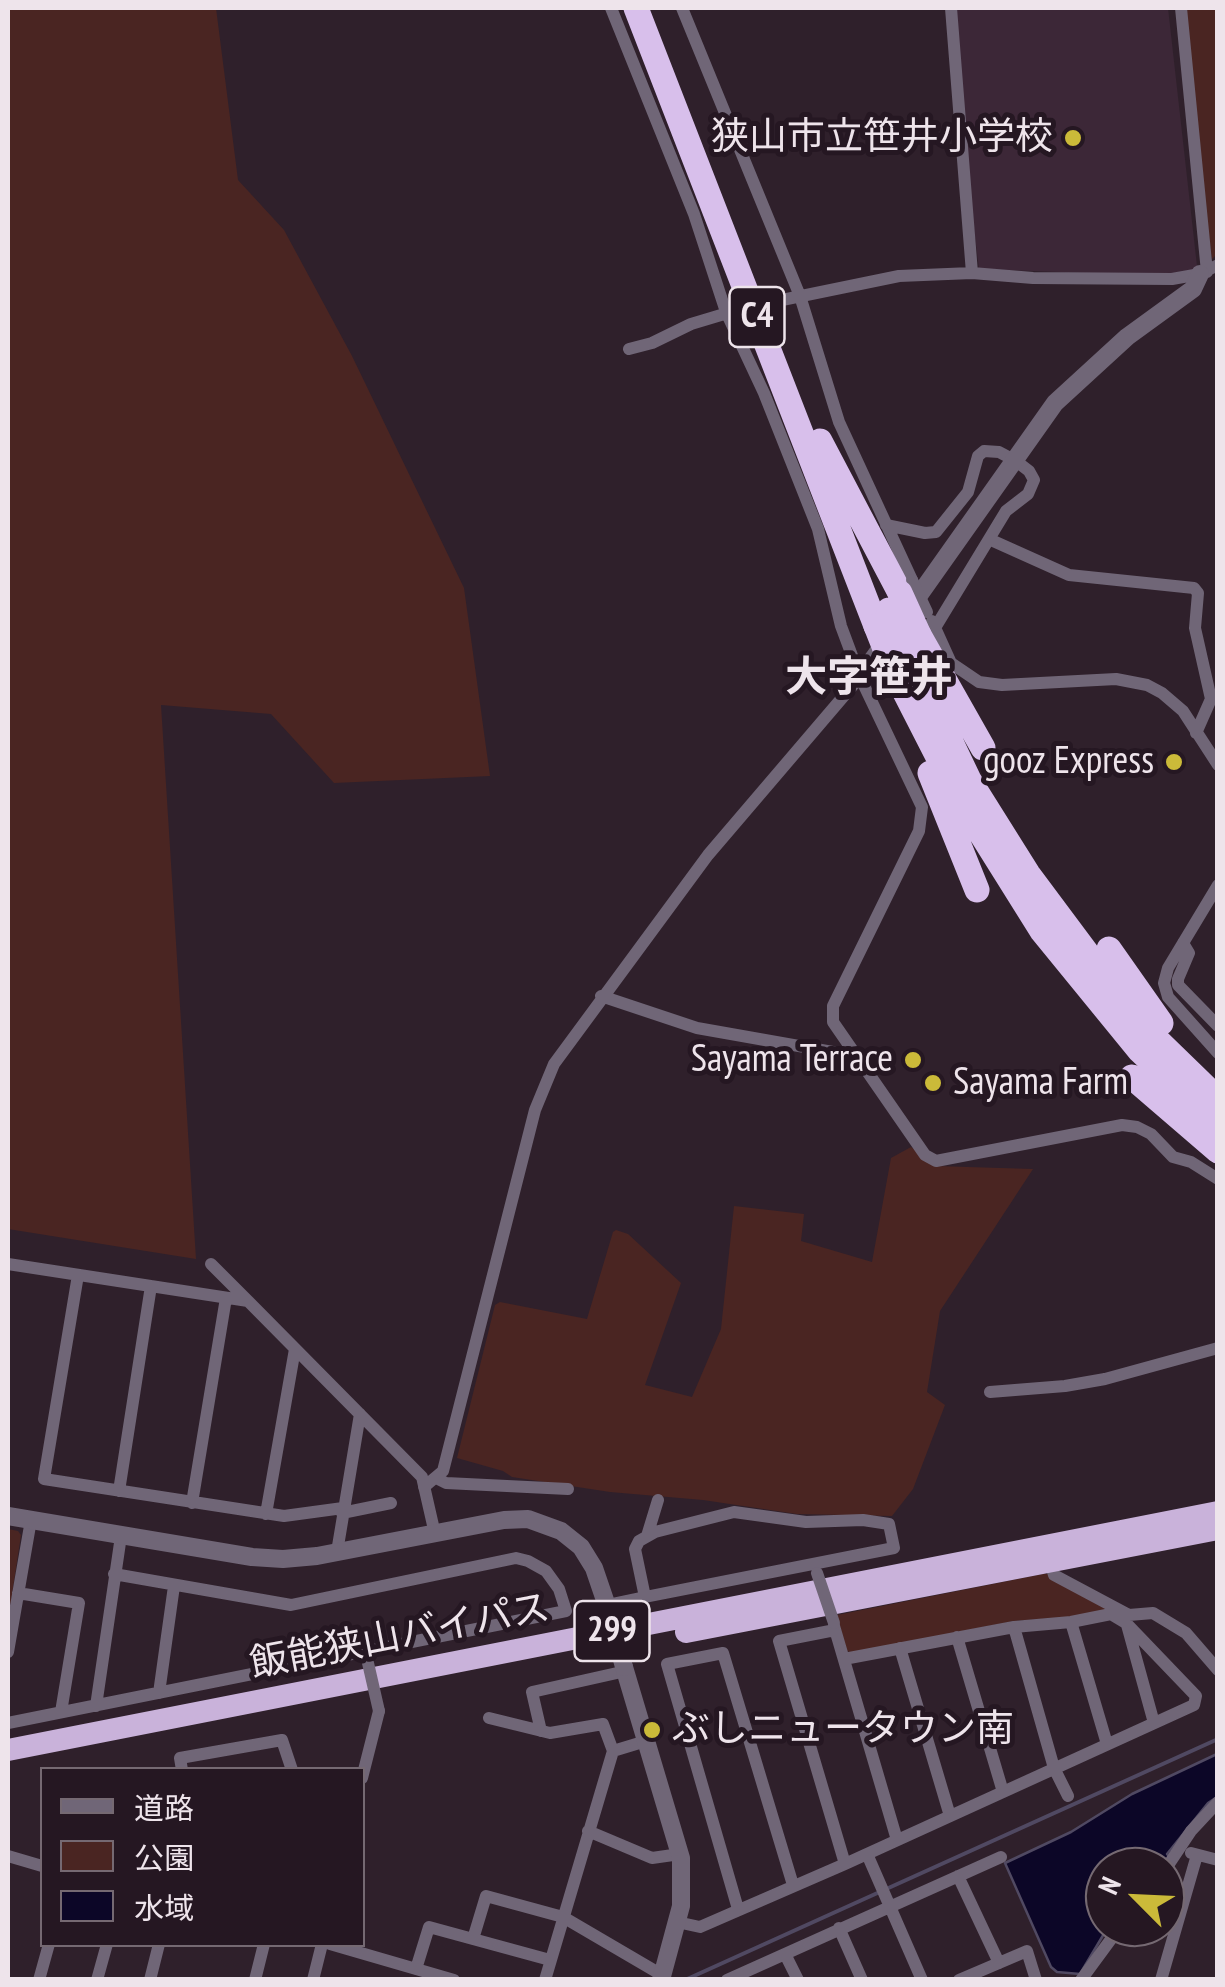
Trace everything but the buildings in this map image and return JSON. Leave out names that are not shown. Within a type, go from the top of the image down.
[{"type":"highway","name":"C4","points":[[636,8],[894,602]]},
{"type":"highway","name":"C4","points":[[654,8],[818,436],[894,602],[917,639],[970,780],[1028,874],[1122,1000],[1154,1038],[1218,1099]]},
{"type":"highway","points":[[894,602],[983,748]]},
{"type":"highway","name":"C4","points":[[917,639],[967,813],[1042,931],[1140,1051],[1218,1124]]},
{"type":"highway","points":[[917,639],[912,729],[977,890]]},
{"type":"highway","points":[[1108,949],[1156,1017],[1218,1087]]},
{"type":"highway","points":[[1132,1078],[1209,1151]]},
{"type":"highway","name":"飯能狭山バイパス","points":[[8,1750],[1218,1512]]},
{"type":"highway","name":"飯能狭山バイパス","points":[[8,1765],[1218,1529]]},
{"type":"street","points":[[610,8],[734,310],[818,529],[842,626],[860,677],[922,807],[922,820],[833,1006],[833,1022],[926,1155],[936,1162],[1138,1126],[1174,1156],[1218,1179]]},
{"type":"street","points":[[682,8],[800,296],[834,408],[886,525],[894,602]]},
{"type":"street","points":[[952,8],[972,273]]},
{"type":"street","points":[[424,1488],[443,1471],[540,1092],[554,1064],[708,855],[860,677],[1055,403],[1127,336],[1193,289],[1208,270],[1181,8]]},
{"type":"street","points":[[782,300],[899,276],[972,273],[1033,278],[1172,279],[1208,270]]},
{"type":"street","points":[[630,349],[734,310]]},
{"type":"street","points":[[886,525],[936,532],[968,492],[978,456],[984,451],[999,452],[1030,471],[1033,488],[1006,511],[991,540],[917,639],[980,682],[1002,685],[1130,681],[1162,692],[1183,711],[1218,765]]},
{"type":"street","points":[[991,540],[1069,574],[1194,588],[1198,593],[1195,628],[1214,692],[1196,732]]},
{"type":"street","points":[[1218,885],[1168,968],[1164,982],[1168,997],[1218,1052]]},
{"type":"street","points":[[1183,943],[1189,953],[1178,985],[1218,1026]]},
{"type":"street","points":[[601,996],[697,1028],[844,1054],[851,1051]]},
{"type":"street","points":[[1191,1162],[1209,1151]]},
{"type":"street","points":[[8,1264],[248,1301]]},
{"type":"street","points":[[211,1264],[422,1478],[435,1534]]},
{"type":"street","points":[[78,1275],[44,1479],[284,1516],[391,1503]]},
{"type":"street","points":[[119,1491],[151,1286]]},
{"type":"street","points":[[192,1504],[226,1298]]},
{"type":"street","points":[[990,1392],[1105,1379],[1218,1348]]},
{"type":"street","points":[[266,1514],[295,1349]]},
{"type":"street","points":[[337,1552],[360,1414]]},
{"type":"street","points":[[438,1478],[446,1483],[568,1489]]},
{"type":"street","points":[[647,1536],[658,1500]]},
{"type":"street","points":[[608,1608],[646,1597],[816,1568],[894,1548],[889,1524],[863,1520],[806,1522],[734,1512],[647,1536],[635,1549],[646,1597]]},
{"type":"street","points":[[8,1516],[265,1558],[301,1558],[516,1519],[553,1526],[574,1540],[588,1556],[608,1608],[680,1854],[682,1891],[677,1922],[662,1977],[563,1917],[486,1896],[474,1939]]},
{"type":"street","points":[[8,1652],[32,1520]]},
{"type":"street","points":[[96,1706],[120,1536]]},
{"type":"street","points":[[8,1724],[160,1692],[366,1657],[566,1611],[559,1589],[546,1571],[516,1558],[290,1605],[114,1574]]},
{"type":"street","points":[[1050,1561],[1054,1575],[1129,1615],[1154,1613],[1186,1632],[1218,1670]]},
{"type":"street","points":[[816,1568],[896,1840]]},
{"type":"street","points":[[160,1692],[174,1586]]},
{"type":"street","points":[[18,1593],[79,1603],[61,1712]]},
{"type":"street","points":[[677,1922],[700,1927],[845,1864],[1194,1705],[1196,1696],[1126,1622],[1110,1614],[1014,1627],[844,1659]]},
{"type":"street","points":[[1071,1622],[1106,1744]]},
{"type":"street","points":[[1126,1622],[1154,1722]]},
{"type":"street","points":[[834,1627],[780,1641],[845,1864]]},
{"type":"street","points":[[1014,1627],[1054,1768],[1068,1796]]},
{"type":"street","points":[[957,1637],[1003,1792]]},
{"type":"street","points":[[900,1648],[950,1816]]},
{"type":"street","points":[[738,1909],[667,1664],[723,1652],[793,1886]]},
{"type":"street","points":[[365,1767],[379,1711],[366,1657]]},
{"type":"street","points":[[541,1731],[532,1692],[625,1669]]},
{"type":"street","points":[[489,1718],[559,1733],[603,1724],[613,1751],[545,1980]]},
{"type":"street","points":[[182,1767],[180,1758],[282,1740],[291,1767]]},
{"type":"street","points":[[613,1751],[646,1741]]},
{"type":"street","points":[[1183,1847],[1191,1831],[1218,1802]]},
{"type":"street","points":[[588,1831],[652,1858],[680,1854]]},
{"type":"street","points":[[1185,1851],[1218,1860]]},
{"type":"street","points":[[867,1854],[922,1980]]},
{"type":"street","points":[[8,1856],[40,1865]]},
{"type":"street","points":[[1161,1980],[1198,1856]]},
{"type":"street","points":[[731,1979],[889,1902],[1002,1857]]},
{"type":"street","points":[[958,1876],[999,1964]]},
{"type":"street","points":[[422,1973],[430,1927],[550,1960]]},
{"type":"street","points":[[839,1928],[862,1980]]},
{"type":"street","points":[[39,1980],[48,1947]]},
{"type":"street","points":[[98,1980],[106,1947]]},
{"type":"street","points":[[150,1980],[158,1947]]},
{"type":"street","points":[[255,1980],[263,1947]]},
{"type":"street","points":[[313,1980],[325,1947]]},
{"type":"street","points":[[336,1947],[454,1980]]},
{"type":"street","points":[[1081,1980],[1105,1947]]},
{"type":"street","points":[[959,1980],[1026,1951],[1036,1980]]},
{"type":"street","points":[[785,1954],[798,1980]]},
{"type":"shaded area","name":"狭山市立笹井小学校","points":[[947,8],[1168,8],[1198,275],[979,269]]},
{"type":"green space","points":[[8,8],[216,8],[238,180],[284,230],[352,356],[464,588],[490,776],[334,783],[271,714],[161,705],[196,1259],[8,1229]]},
{"type":"green space","points":[[1178,8],[1217,8],[1218,253],[1212,259]]},
{"type":"green space","points":[[911,1147],[935,1166],[1033,1169],[940,1311],[927,1392],[945,1405],[913,1489],[892,1516],[797,1514],[610,1492],[512,1477],[457,1458],[495,1305],[500,1302],[587,1319],[613,1232],[628,1234],[681,1283],[645,1385],[692,1397],[721,1329],[734,1206],[804,1214],[801,1241],[872,1262],[891,1158]]},
{"type":"green space","points":[[8,1529],[21,1535],[8,1621]]},
{"type":"green space","points":[[1043,1574],[1110,1609],[1014,1621],[851,1653],[846,1650],[837,1615]]},
{"type":"water","points":[[1217,1754],[1217,1797],[1173,1847],[1085,1847],[1085,1947],[1096,1947],[1080,1974],[1057,1972],[1051,1967],[1005,1863],[1071,1832],[1132,1794]]},
{"type":"waterway","points":[[685,1980],[1218,1739]]},
{"type":"place","name":"狭山市立笹井小学校","points":[[1073,138]]},
{"type":"place","name":"gooz Express","points":[[1174,762]]},
{"type":"place","name":"Sayama Terrace","points":[[913,1060]]},
{"type":"place","name":"Sayama Farm","points":[[933,1083]]},
{"type":"place","name":"ぶしニュータウン南","points":[[652,1730]]},
{"type":"district","name":"大字笹井","points":[[869,679]]}]
